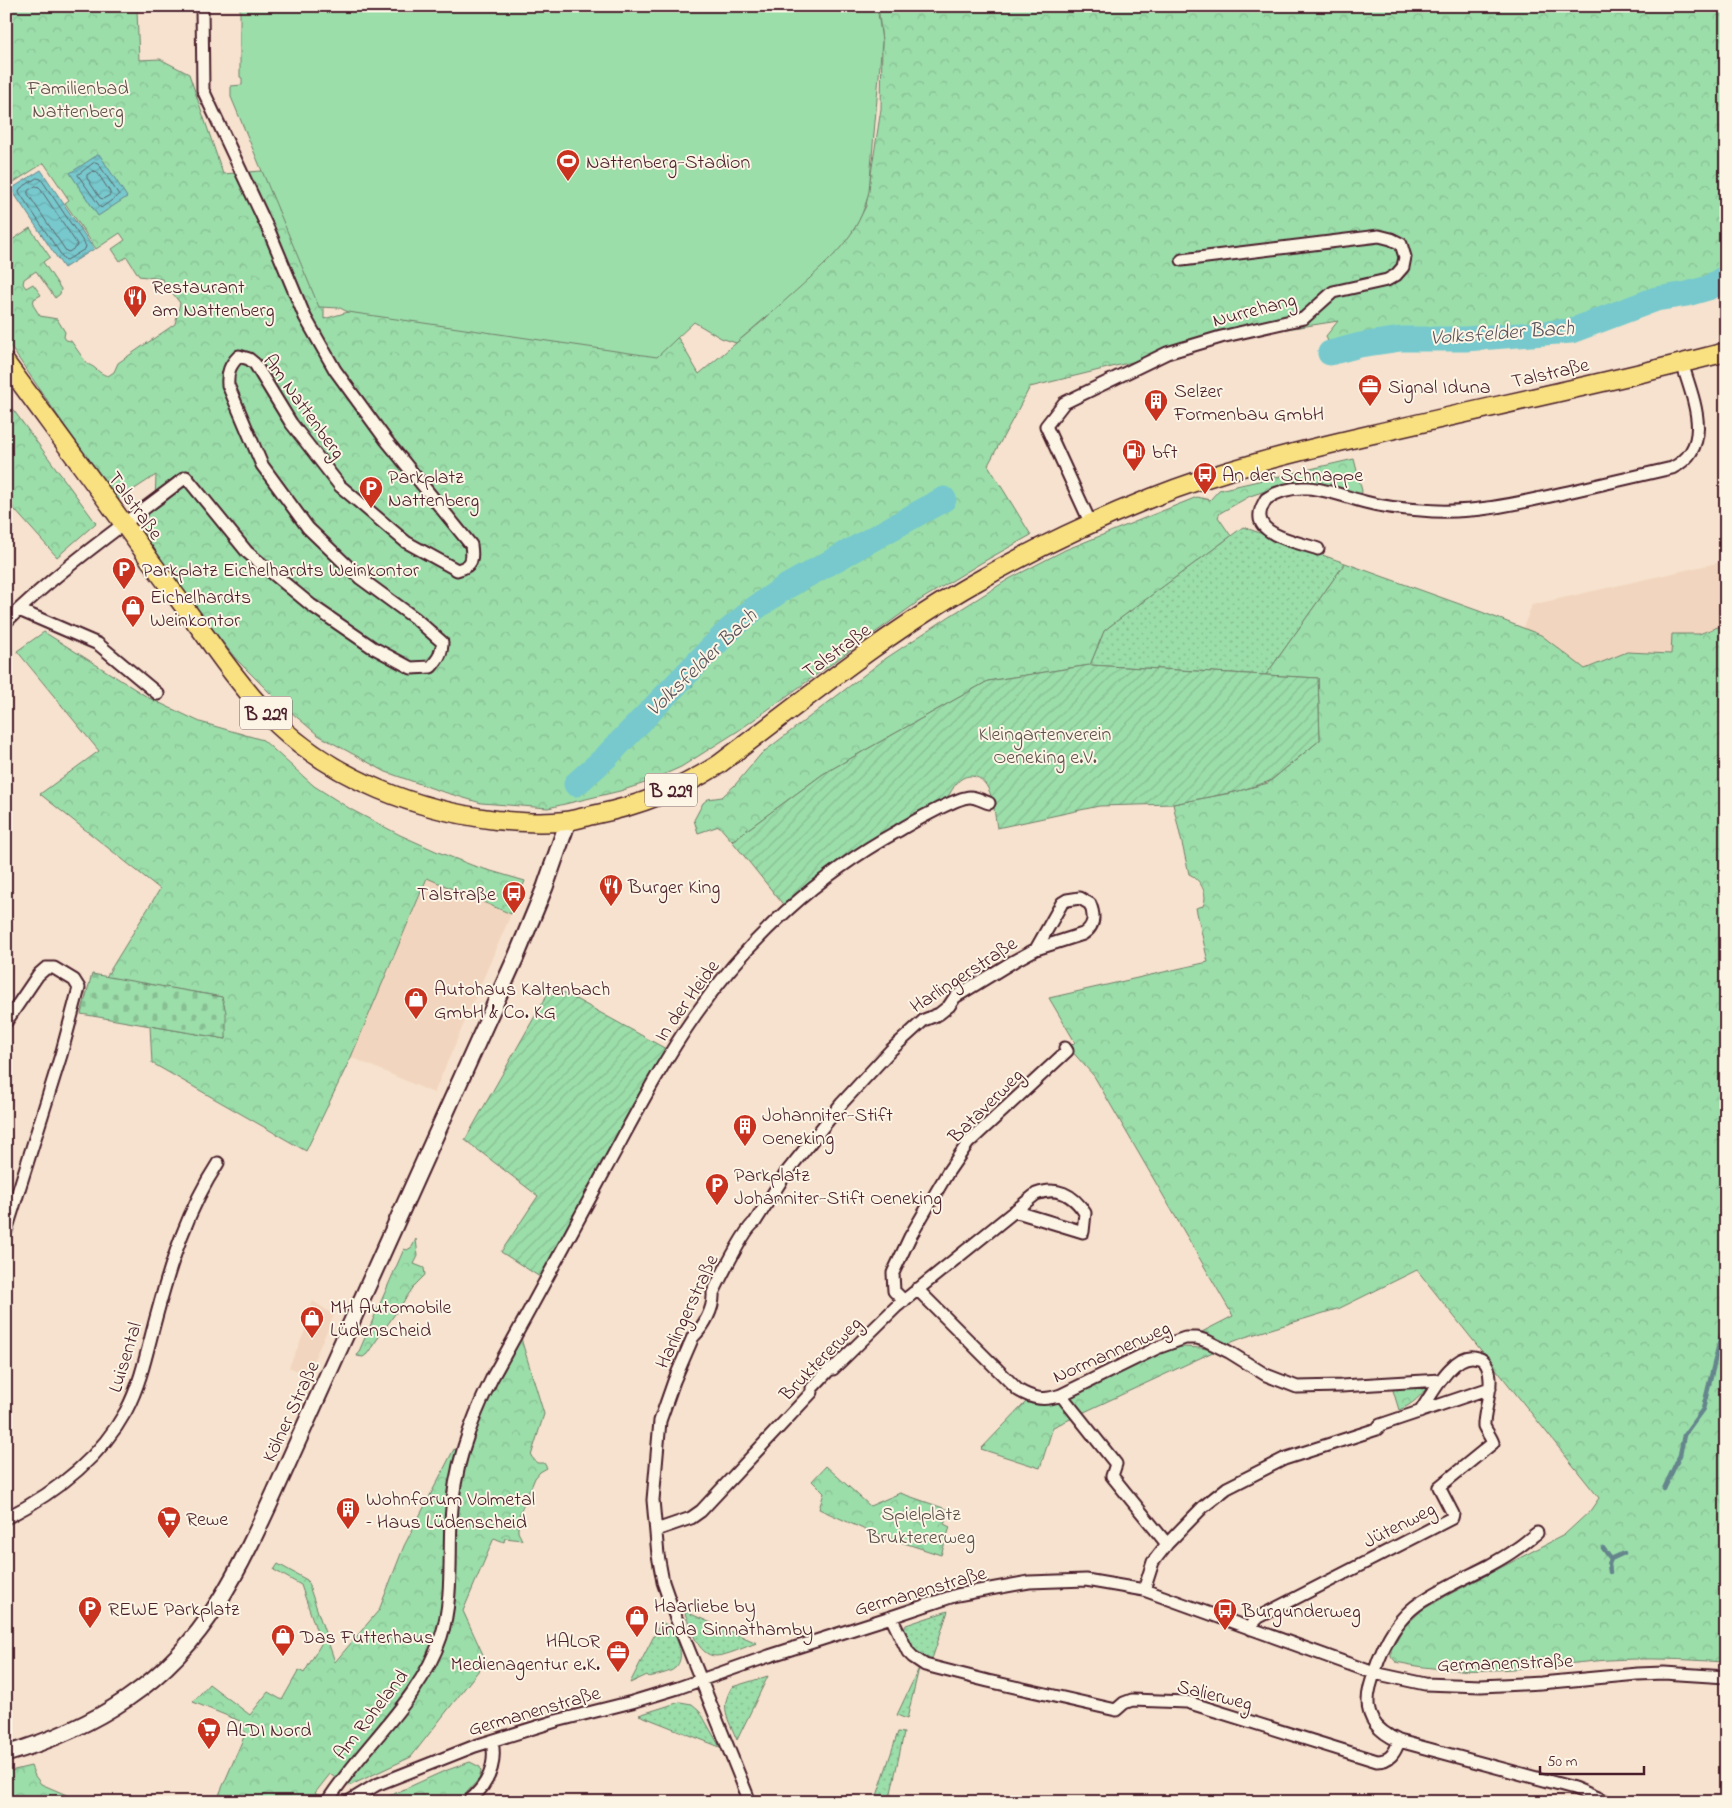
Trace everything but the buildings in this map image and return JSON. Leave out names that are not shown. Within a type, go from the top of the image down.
[{"type":"main road","name":"Talstraße","points":[[6,363],[217,654],[257,704],[278,726],[321,759],[390,795],[458,814],[539,823],[568,821],[607,812],[656,798],[695,779],[718,765],[868,653],[926,613],[983,578],[1026,555],[1151,498],[1269,459],[1682,364],[1726,352]]},
{"type":"main road","name":"Kölner Straße","points":[[6,1754],[48,1741],[90,1722],[119,1706],[152,1680],[180,1653],[219,1602],[274,1494],[516,957],[552,870],[568,821]]},
{"type":"street","name":"Am Nattenberg","points":[[124,524],[186,477],[247,552],[311,605],[372,647],[412,668],[430,667],[439,658],[442,642],[416,619],[360,578],[308,528],[262,465],[228,384],[227,372],[239,356],[249,359],[255,364],[291,423],[340,486],[348,493],[406,542],[446,565],[457,570],[465,568],[470,563],[472,555],[471,545],[386,440],[335,370],[305,317],[270,233],[203,90],[202,6]]},
{"type":"street","name":"Nurrehang","points":[[1091,524],[1046,426],[1064,404],[1167,353],[1221,337],[1304,318],[1333,292],[1388,280],[1403,267],[1406,257],[1400,244],[1379,236],[1182,260]]},
{"type":"street","points":[[1318,549],[1272,533],[1264,528],[1260,514],[1266,498],[1282,491],[1307,488],[1322,489],[1363,502],[1402,509],[1440,512],[1493,508],[1672,468],[1680,464],[1692,450],[1699,431],[1682,364]]},
{"type":"street","points":[[6,622],[75,562],[124,524]]},
{"type":"street","points":[[19,610],[98,644],[158,694]]},
{"type":"street","name":"In der Heide","points":[[518,1331],[673,1048],[708,996],[746,950],[805,895],[848,862],[888,836],[944,807],[970,797],[989,803]]},
{"type":"street","name":"Harlingerstraße","points":[[750,1802],[700,1680],[663,1582],[659,1565],[653,1500],[660,1421],[674,1381],[693,1337],[699,1332],[714,1302],[713,1293],[751,1224],[755,1222],[773,1192],[806,1146],[853,1090],[891,1050],[924,1020],[944,1010],[955,997],[991,974],[1036,949],[1088,931],[1094,920],[1090,904],[1080,898],[1067,900],[1062,903],[1036,949]]},
{"type":"street","points":[[6,1022],[38,975],[46,968],[54,968],[74,980],[79,988],[61,1055],[6,1232]]},
{"type":"street","name":"Bataverweg","points":[[904,1301],[894,1290],[893,1273],[910,1237],[948,1172],[968,1143],[1068,1051],[1064,1048]]},
{"type":"street","name":"Luisental","points":[[6,1518],[55,1490],[85,1464],[101,1447],[127,1409],[137,1386],[174,1257],[207,1182],[218,1164]]},
{"type":"street","name":"Bruktererweg","points":[[656,1530],[690,1518],[702,1511],[812,1392],[812,1388],[829,1370],[833,1369],[918,1289],[1014,1211],[1036,1194],[1044,1191],[1062,1192],[1074,1199],[1084,1212],[1083,1232],[1014,1211]]},
{"type":"street","name":"Normannenweg","points":[[918,1289],[1018,1390],[1038,1399],[1046,1400],[1061,1395],[1157,1348],[1178,1340],[1191,1338],[1206,1341],[1224,1349],[1266,1375],[1297,1387],[1441,1380]]},
{"type":"street","name":"Am Roheland","points":[[327,1802],[409,1696],[428,1668],[437,1648],[444,1627],[448,1593],[451,1519],[460,1454],[482,1399],[518,1331]]},
{"type":"street","points":[[1144,1590],[1154,1562],[1167,1544],[1210,1501],[1227,1488],[1284,1459],[1377,1429],[1380,1425],[1420,1412],[1490,1388],[1490,1378],[1486,1363],[1480,1358],[1474,1357],[1459,1360],[1441,1380],[1420,1412]]},
{"type":"street","name":"Jütenweg","points":[[1251,1629],[1259,1617],[1452,1518],[1453,1514],[1439,1487],[1493,1443],[1484,1425],[1490,1388]]},
{"type":"street","points":[[1061,1395],[1116,1464],[1112,1476],[1167,1544]]},
{"type":"street","points":[[1538,1533],[1526,1540],[1518,1548],[1424,1599],[1410,1610],[1392,1632],[1374,1673],[1368,1695],[1370,1715],[1380,1731],[1399,1741],[1574,1788],[1608,1802]]},
{"type":"street","name":"Germanenstraße","points":[[348,1802],[376,1785],[460,1751],[556,1721],[632,1702],[957,1595],[1029,1582],[1086,1580],[1144,1590],[1374,1673],[1425,1684],[1481,1686],[1664,1673],[1726,1677]]},
{"type":"street","name":"Salierweg","points":[[891,1617],[903,1645],[913,1657],[925,1664],[988,1681],[1116,1710],[1124,1703],[1132,1700],[1187,1702],[1377,1761],[1384,1761],[1393,1755],[1399,1741]]},
{"type":"street","points":[[468,1802],[481,1789],[490,1774],[495,1754],[492,1741]]},
{"type":"shaded area","points":[[1726,561],[1726,624],[1699,634],[1673,634],[1671,654],[1627,652],[1585,669],[1523,628],[1532,605]]},
{"type":"shaded area","name":"Autohaus Kaltenbach GmbH & Co. KG","points":[[428,878],[511,914],[434,1093],[351,1057]]},
{"type":"shaded area","name":"MH Automobile Lüdenscheid","points":[[313,1301],[334,1315],[307,1375],[289,1367],[313,1313],[309,1310]]},
{"type":"green space","name":"Familienbad Nattenberg","points":[[6,6],[142,6],[137,11],[139,60],[160,59],[189,74],[223,174],[274,170],[324,297],[324,319],[348,312],[678,338],[699,374],[766,318],[853,231],[866,206],[881,109],[882,41],[878,6],[1726,6],[1726,294],[1695,303],[1669,307],[1653,305],[1569,328],[1475,334],[1388,336],[1356,341],[1330,348],[1326,336],[1338,321],[1230,338],[1030,387],[988,465],[1031,535],[922,599],[738,731],[681,767],[645,783],[620,791],[548,808],[481,803],[386,772],[318,735],[279,702],[236,659],[199,612],[140,529],[155,501],[156,475],[116,501],[6,340],[6,232],[12,240],[30,228],[50,257],[43,262],[61,289],[60,294],[55,298],[36,271],[24,279],[23,284],[26,288],[33,284],[41,295],[34,299],[33,305],[40,316],[57,319],[65,332],[64,337],[66,340],[71,341],[87,364],[104,375],[108,376],[114,372],[118,363],[175,324],[180,303],[162,279],[139,276],[127,257],[120,261],[112,249],[125,240],[120,233],[96,249],[65,203],[69,200],[44,163],[6,187]]},
{"type":"green space","name":"Nattenberg-Stadion","points":[[240,6],[877,6],[882,41],[869,191],[865,207],[859,221],[833,256],[736,343],[721,338],[694,322],[657,357],[348,312],[340,308],[319,307],[231,97],[231,86],[242,85],[242,78],[240,77]]},
{"type":"green space","points":[[6,400],[96,523],[57,557],[6,500]]},
{"type":"green space","points":[[1354,459],[1362,491],[1361,496],[1321,483],[1293,482],[1250,496],[1220,513],[1218,517],[1231,536],[1104,631],[1090,665],[988,681],[823,774],[732,841],[719,826],[698,833],[694,820],[703,803],[708,799],[722,797],[735,785],[761,754],[885,659],[1009,579],[1065,550],[1197,497],[1210,500],[1219,490]]},
{"type":"green space","points":[[1243,527],[1345,563],[1266,675],[1090,665],[1104,631]]},
{"type":"green space","points":[[1345,563],[1541,635],[1585,669],[1627,652],[1671,654],[1672,634],[1699,634],[1726,624],[1726,1657],[1722,1662],[1622,1659],[1502,1670],[1451,1670],[1396,1662],[1391,1656],[1391,1650],[1404,1627],[1422,1610],[1564,1535],[1590,1511],[1599,1498],[1417,1270],[1340,1308],[1227,1344],[1194,1336],[1233,1316],[1094,1076],[1069,1048],[1075,1042],[1049,998],[1208,962],[1196,908],[1203,906],[1205,901],[1204,892],[1197,879],[1189,874],[1173,804],[1231,793],[1268,783],[1320,740],[1318,678],[1266,675]]},
{"type":"green space","points":[[44,632],[149,698],[200,722],[263,740],[314,786],[352,810],[400,835],[474,866],[525,881],[511,914],[427,878],[351,1057],[306,1151],[152,1063],[150,1026],[226,1039],[222,997],[106,977],[160,889],[40,794],[99,751],[17,651]]},
{"type":"green space","name":"Kleingartenverein Oeneking e.V.","points":[[1090,665],[1318,678],[1320,740],[1270,781],[1239,791],[1173,804],[1099,806],[997,828],[991,796],[984,782],[971,776],[963,778],[954,786],[946,799],[786,908],[732,841],[823,774],[988,681]]},
{"type":"green space","points":[[92,974],[222,997],[226,1012],[226,1039],[81,1014]]},
{"type":"green space","points":[[552,986],[668,1050],[543,1279],[501,1252],[538,1196],[465,1140]]},
{"type":"green space","points":[[416,1239],[418,1256],[414,1264],[424,1268],[425,1275],[415,1285],[367,1354],[363,1357],[357,1356],[404,1249],[407,1250],[412,1247]]},
{"type":"green space","points":[[521,1332],[522,1342],[544,1414],[531,1456],[537,1463],[544,1463],[547,1468],[535,1478],[518,1518],[518,1532],[522,1540],[505,1538],[504,1542],[494,1538],[463,1611],[486,1661],[411,1757],[349,1786],[345,1783],[437,1656],[457,1494],[476,1420]]},
{"type":"green space","points":[[1182,1347],[1215,1351],[1080,1414],[1067,1398],[1158,1353]]},
{"type":"green space","points":[[1430,1384],[1413,1402],[1399,1410],[1392,1387]]},
{"type":"green space","points":[[1063,1401],[1075,1417],[1053,1427],[1040,1468],[981,1449],[1026,1402],[1044,1405]]},
{"type":"green space","points":[[454,1449],[459,1452],[441,1626],[417,1679],[338,1780],[330,1774],[315,1793],[322,1799],[317,1802],[216,1802],[246,1732],[237,1728],[240,1721],[193,1702],[209,1684],[250,1715],[268,1692],[282,1700],[299,1670],[304,1673],[321,1644],[301,1585],[274,1570],[278,1564],[307,1580],[335,1662],[379,1610],[404,1546]]},
{"type":"green space","name":"Spielplatz Bruktererweg","points":[[826,1466],[870,1506],[900,1493],[949,1510],[944,1524],[950,1527],[941,1555],[870,1532],[819,1509],[824,1493],[812,1481]]},
{"type":"green space","points":[[684,1611],[757,1643],[725,1654],[709,1655],[695,1639]]},
{"type":"green space","points":[[948,1611],[931,1662],[914,1652],[903,1632],[906,1625]]},
{"type":"green space","points":[[661,1622],[671,1627],[675,1636],[680,1653],[678,1664],[675,1668],[663,1674],[649,1677],[647,1675],[630,1683]]},
{"type":"green space","points":[[919,1668],[907,1719],[897,1715]]},
{"type":"green space","points":[[768,1676],[737,1740],[726,1714],[725,1708],[728,1695],[732,1687]]},
{"type":"green space","points":[[680,1702],[692,1704],[699,1710],[720,1747],[639,1715]]},
{"type":"green space","points":[[898,1732],[904,1733],[889,1802],[875,1802]]},
{"type":"green space","points":[[470,1762],[480,1767],[479,1779],[455,1802],[376,1802],[442,1772]]},
{"type":"green space","points":[[31,1766],[41,1784],[83,1802],[11,1802],[6,1800],[6,1772]]},
{"type":"water","points":[[99,154],[127,197],[98,216],[70,173]]},
{"type":"water","points":[[41,170],[94,249],[64,268],[11,189]]},
{"type":"waterway","name":"Volksfelder Bach","points":[[1330,353],[1360,345],[1401,339],[1465,339],[1571,331],[1656,299],[1687,294],[1708,288],[1726,277]]},
{"type":"waterway","name":"Volksfelder Bach","points":[[576,784],[605,758],[727,632],[754,609],[784,588],[944,499]]},
{"type":"waterway","points":[[691,685],[699,661]]},
{"type":"waterway","points":[[1664,1489],[1680,1455],[1684,1435],[1703,1409],[1721,1336],[1726,1328]]},
{"type":"waterway","points":[[1603,1548],[1611,1559]]},
{"type":"waterway","points":[[1610,1572],[1609,1564],[1611,1559],[1624,1553]]},
{"type":"place","name":"Nattenberg-Stadion","points":[[568,182]]},
{"type":"place","name":"Restaurant am Nattenberg","points":[[135,318]]},
{"type":"place","name":"Signal Iduna","points":[[1370,407]]},
{"type":"place","name":"Selzer Formenbau GmbH","points":[[1156,422]]},
{"type":"place","name":"bft","points":[[1134,472]]},
{"type":"place","name":"An der Schnappe","points":[[1205,495]]},
{"type":"place","name":"Parkplatz Nattenberg","points":[[371,509]]},
{"type":"place","name":"Parkplatz Eichelhardts Weinkontor","points":[[124,590]]},
{"type":"place","name":"Eichelhardts Weinkontor","points":[[133,628]]},
{"type":"place","name":"Burger King","points":[[611,907]]},
{"type":"place","name":"Talstraße","points":[[514,914]]},
{"type":"place","name":"Autohaus Kaltenbach GmbH & Co. KG","points":[[416,1020]]},
{"type":"place","name":"Johanniter-Stift Oeneking","points":[[745,1147]]},
{"type":"place","name":"Parkplatz Johanniter-Stift Oeneking","points":[[717,1206]]},
{"type":"place","name":"MH Automobile Lüdenscheid","points":[[312,1339]]},
{"type":"place","name":"Wohnforum Volmetal – Haus Lüdenscheid","points":[[348,1530]]},
{"type":"place","name":"Rewe","points":[[169,1539]]},
{"type":"place","name":"REWE Parkplatz","points":[[90,1629]]},
{"type":"place","name":"Burgunderweg","points":[[1225,1631]]},
{"type":"place","name":"Haarliebe by Linda Sinnathamby","points":[[637,1638]]},
{"type":"place","name":"Das Futterhaus","points":[[283,1657]]},
{"type":"place","name":"HALOR Medienagentur e.K.","points":[[618,1673]]},
{"type":"place","name":"ALDI Nord","points":[[209,1750]]}]
